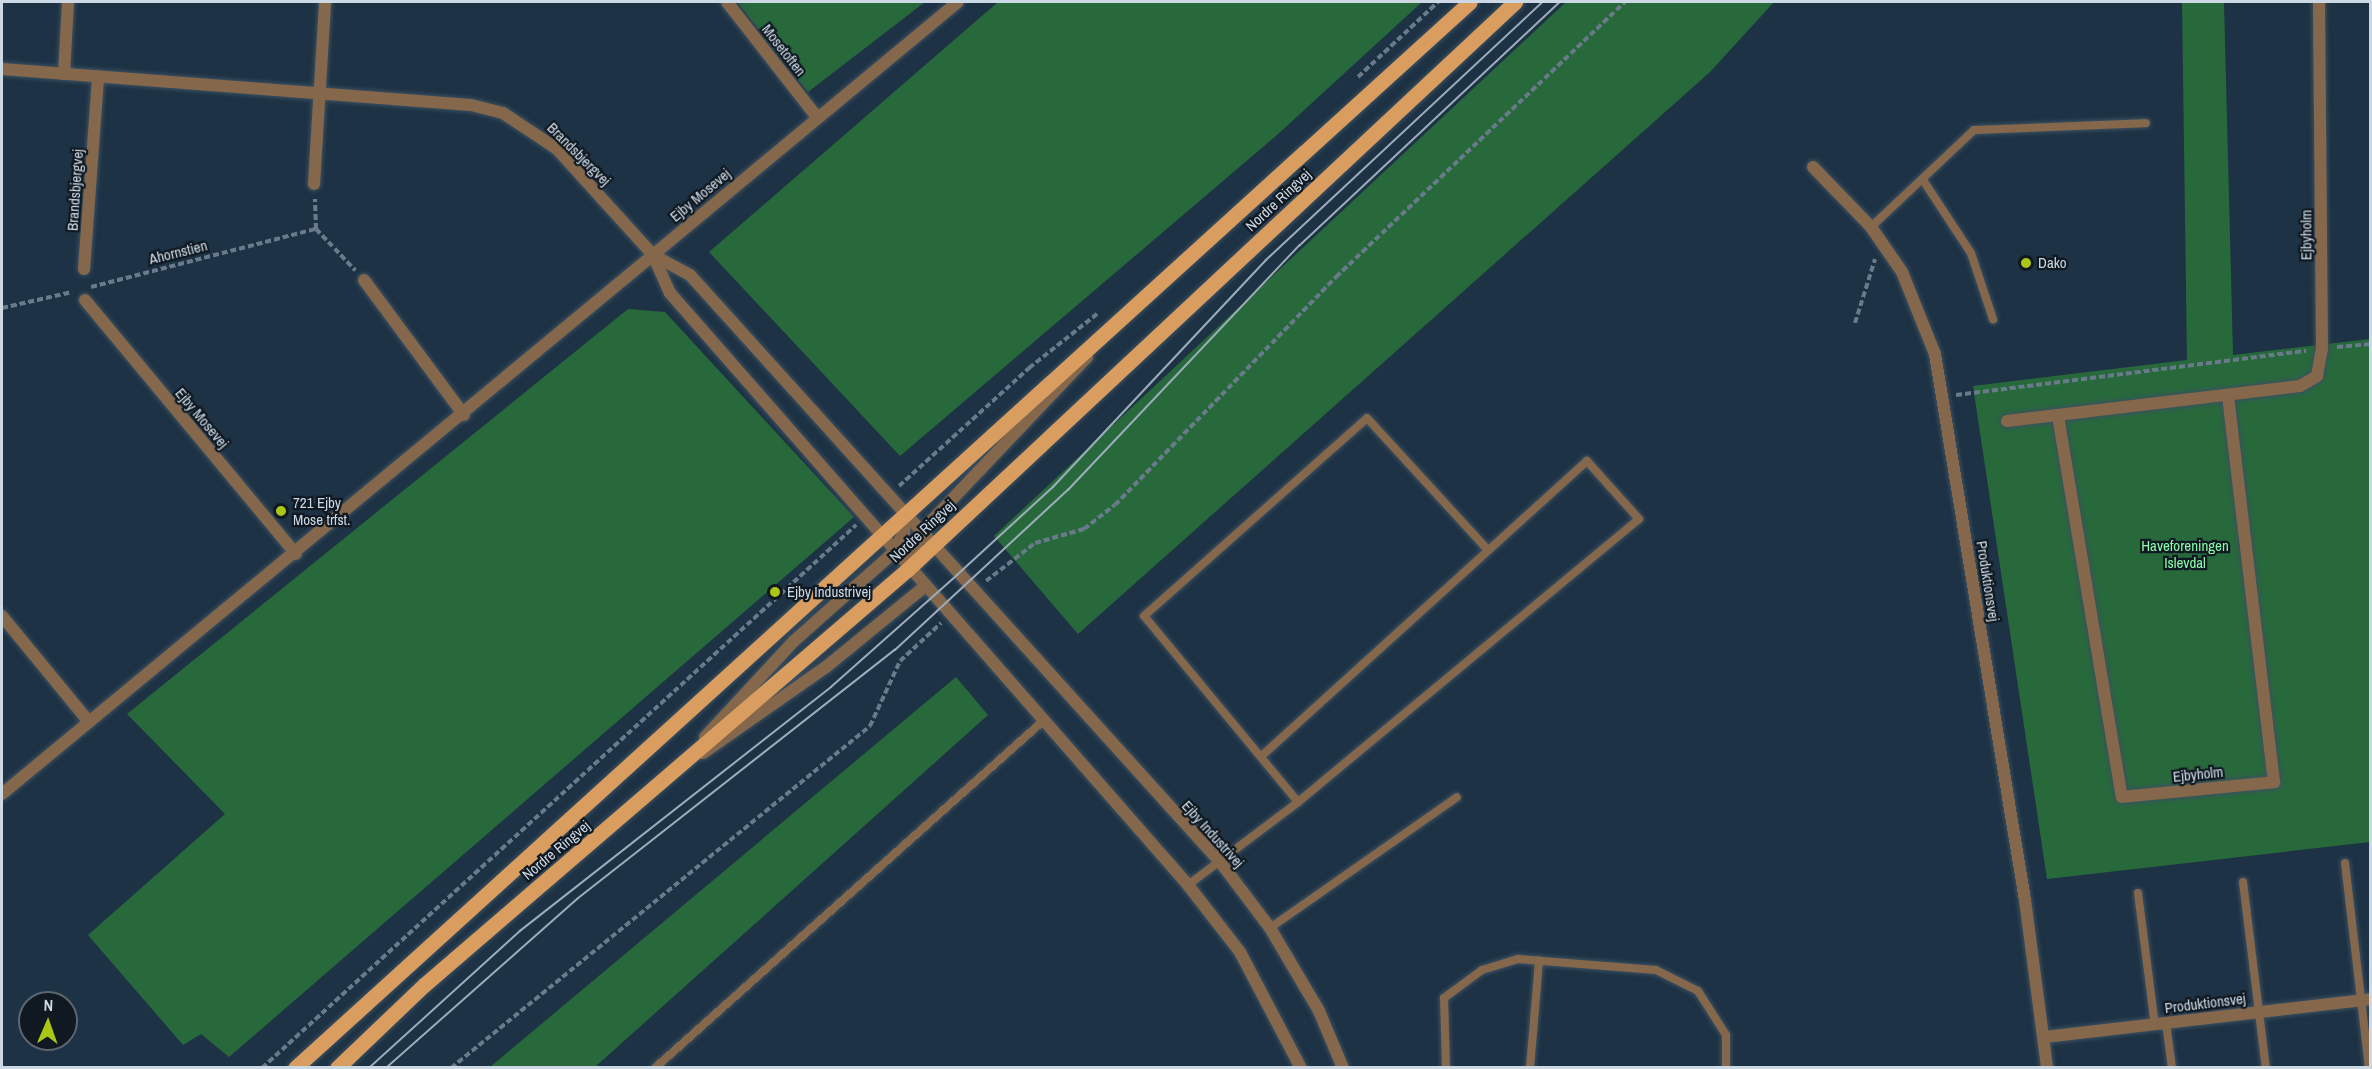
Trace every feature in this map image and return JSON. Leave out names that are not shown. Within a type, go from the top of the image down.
[{"type":"main road","name":"Nordre Ringvej","points":[[295,1068],[878,536],[1470,2]]},
{"type":"main road","name":"Nordre Ringvej","points":[[337,1068],[424,985],[678,770],[908,569],[927,537],[1515,2]]},
{"type":"street","points":[[64,74],[68,2]]},
{"type":"street","points":[[314,184],[325,2]]},
{"type":"street","name":"Mosetoften","points":[[727,2],[817,117]]},
{"type":"street","name":"Ejby Mosevej","points":[[2,794],[296,554],[957,2]]},
{"type":"street","name":"Ejbyholm","points":[[2007,421],[2300,386],[2317,376],[2322,349],[2319,2]]},
{"type":"street","name":"Brandsbjergvej","points":[[2,69],[471,105],[503,113],[557,149],[653,255],[670,293],[866,516],[878,536]]},
{"type":"street","name":"Brandsbjergvej","points":[[84,270],[98,77]]},
{"type":"street","name":"Produktionsvej","points":[[1813,167],[1871,227],[1885,247],[1922,315],[1944,397],[2047,1068]]},
{"type":"street","name":"Brandsbjergvej","points":[[653,255],[690,275],[906,512]]},
{"type":"street","points":[[364,280],[464,414]]},
{"type":"street","name":"Ejby Mosevej","points":[[86,294],[296,554]]},
{"type":"street","points":[[927,537],[1122,318]]},
{"type":"street","name":"Ejbyholm","points":[[2058,416],[2122,797],[2274,782],[2229,396]]},
{"type":"street","points":[[678,770],[779,656],[893,552],[904,532],[906,512]]},
{"type":"street","name":"Ejby Industrivej","points":[[906,512],[973,594],[1221,863],[1270,928],[1319,1011],[1343,1068]]},
{"type":"street","points":[[878,536],[1188,885],[1240,952],[1301,1068]]},
{"type":"street","points":[[678,770],[826,667],[924,587]]},
{"type":"street","points":[[2,616],[89,722]]},
{"type":"street","name":"Produktionsvej","points":[[2044,1037],[2366,1000]]},
{"type":"lane","points":[[1871,227],[1974,129],[2146,123]]},
{"type":"lane","points":[[1923,180],[1971,254],[1993,319]]},
{"type":"lane","points":[[1298,802],[1144,616],[1367,418],[1488,550]]},
{"type":"lane","points":[[1188,885],[1221,863],[1298,802],[1639,519],[1587,461],[1262,756]]},
{"type":"lane","points":[[655,1068],[1042,721]]},
{"type":"lane","points":[[1270,928],[1457,796]]},
{"type":"lane","points":[[2345,863],[2366,1000],[2369,1068]]},
{"type":"lane","points":[[2243,882],[2266,1068]]},
{"type":"lane","points":[[2138,893],[2160,1024],[2172,1068]]},
{"type":"lane","points":[[1446,1068],[1444,998],[1482,970],[1518,958],[1656,970],[1698,991],[1726,1035],[1726,1068]]},
{"type":"lane","points":[[1530,1068],[1539,960]]},
{"type":"path","points":[[1351,84],[1438,2]]},
{"type":"path","points":[[973,594],[1035,543],[1084,530],[1115,505],[1336,277],[1625,2]]},
{"type":"path","points":[[314,184],[316,229],[364,280]]},
{"type":"path","name":"Ahornstien","points":[[86,294],[316,229]]},
{"type":"path","points":[[1855,323],[1876,255],[1885,247]]},
{"type":"path","points":[[2,308],[75,291]]},
{"type":"path","points":[[889,495],[1029,368],[1101,312]]},
{"type":"path","points":[[1944,397],[2370,344]]},
{"type":"path","points":[[262,1068],[866,516]]},
{"type":"path","points":[[452,1068],[861,734],[900,661],[948,617]]},
{"type":"green space","points":[[737,2],[925,2],[808,92]]},
{"type":"green space","points":[[998,2],[1422,2],[1277,135],[900,456],[709,252]]},
{"type":"green space","points":[[1566,2],[1774,2],[1710,72],[1078,634],[994,536]]},
{"type":"green space","name":"Haveforeningen Islevdal","points":[[2182,2],[2224,2],[2233,355],[2370,339],[2370,842],[2047,879],[1973,386],[2187,360]]},
{"type":"green space","points":[[628,309],[665,312],[854,517],[229,1057],[201,1034],[183,1045],[88,935],[225,814],[127,714]]},
{"type":"green space","points":[[956,677],[988,715],[595,1067],[490,1067]]},
{"type":"tram line","points":[[369,1068],[520,931],[831,687],[957,575],[1053,487],[1266,260],[1543,2]]},
{"type":"tram line","points":[[386,1068],[577,899],[895,650],[1068,490],[1299,246],[1560,2]]},
{"type":"place","name":"Dako","points":[[2026,263]]},
{"type":"place","name":"721 Ejby Mose trfst.","points":[[281,511]]},
{"type":"place","name":"Ejby Industrivej","points":[[775,592]]}]
